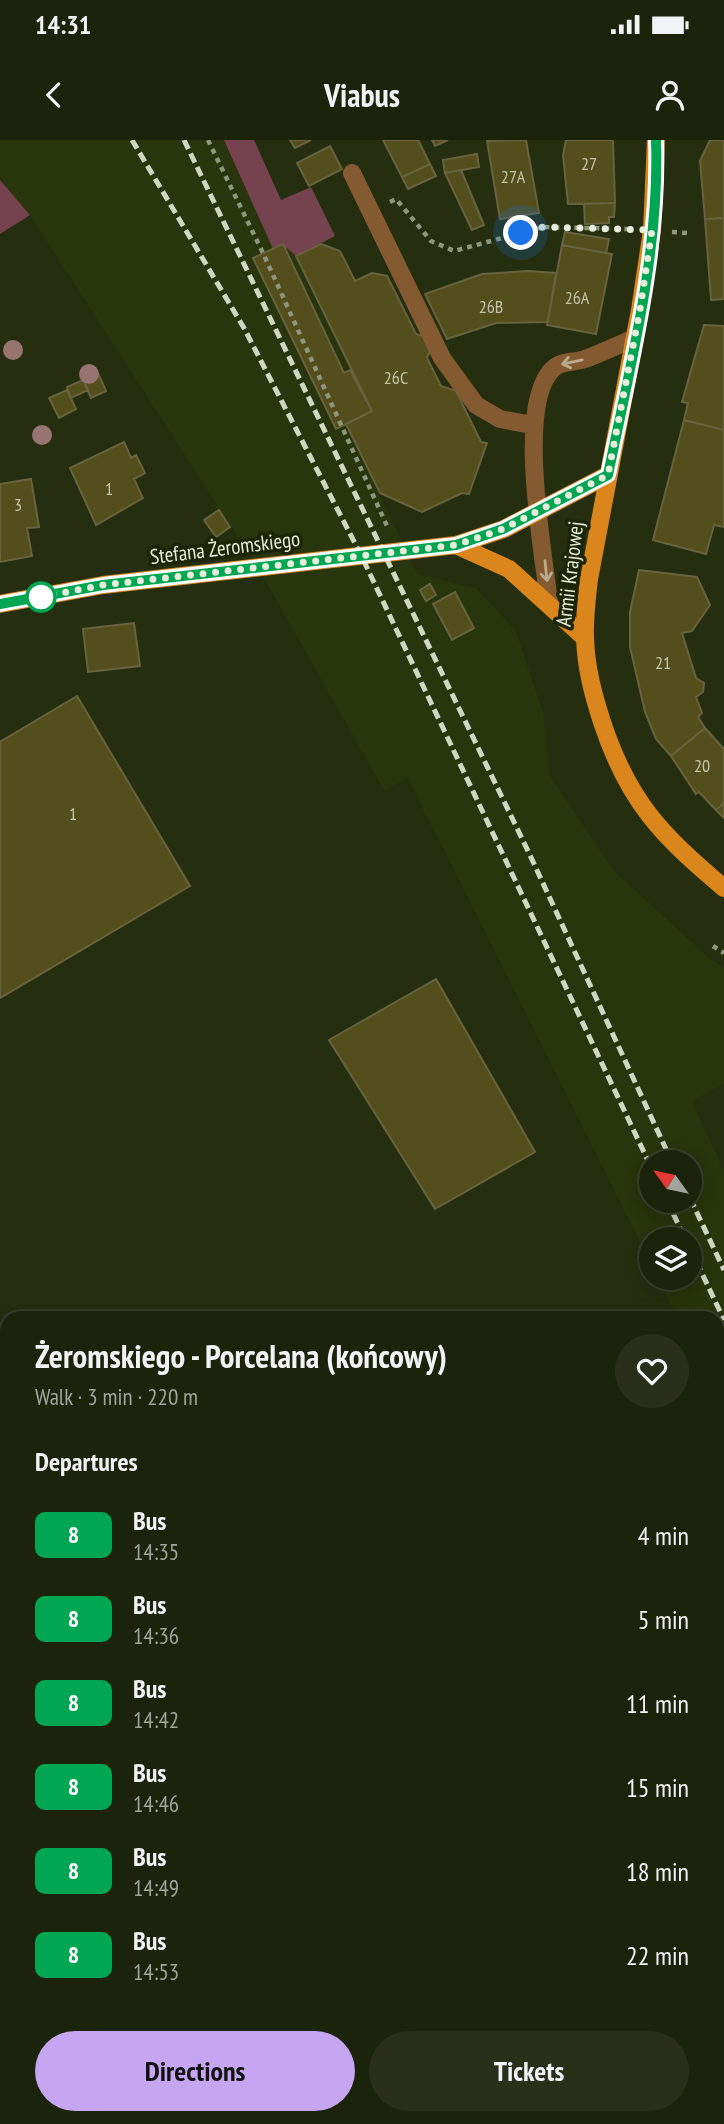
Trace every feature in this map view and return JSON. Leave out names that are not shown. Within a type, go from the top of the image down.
[{"type":"main road","name":"Armii Krajowej","points":[[656,140],[652,230],[635,338],[589,579],[584,636],[589,683],[612,751],[629,788],[653,821],[687,857],[724,888]]},
{"type":"main road","name":"Stefana Żeromskiego","points":[[0,604],[103,585],[456,545],[503,529],[608,475]]},
{"type":"main road","points":[[456,545],[509,569],[584,636]]},
{"type":"street","points":[[352,173],[442,358],[476,405],[500,419],[532,425]]},
{"type":"street","points":[[549,603],[532,425],[540,391],[554,368],[568,360],[582,360],[635,338]]},
{"type":"path","points":[[208,140],[263,253],[387,526]]},
{"type":"path","points":[[370,210],[396,199],[430,241],[454,251],[543,227],[687,233]]},
{"type":"path","points":[[713,946],[724,953]]},
{"type":"shaded area","points":[[0,140],[224,140],[273,249],[283,244],[296,256],[372,411],[346,424],[417,574],[476,588],[516,631],[543,713],[550,776],[614,871],[708,957],[724,968],[724,1083],[692,1102],[724,1171],[724,1311],[674,1311],[664,1290],[702,1290],[702,1227],[639,1227],[639,1240],[407,777],[385,792],[261,573],[30,215],[0,180]]},
{"type":"shaded area","points":[[224,140],[254,140],[281,200],[311,187],[335,236],[296,256],[283,245],[273,249]]},
{"type":"shaded area","points":[[0,180],[30,215],[0,234]]},
{"type":"building","points":[[290,140],[311,140],[295,148]]},
{"type":"building","points":[[383,140],[418,140],[430,164],[402,177]]},
{"type":"building","points":[[432,140],[448,140],[435,146]]},
{"type":"building","points":[[526,140],[539,213],[500,219],[487,141]]},
{"type":"building","points":[[566,140],[613,140],[615,203],[568,204],[563,155]]},
{"type":"building","points":[[710,140],[724,140],[724,218],[705,219],[700,161]]},
{"type":"building","points":[[330,146],[342,169],[309,186],[297,163]]},
{"type":"building","points":[[477,154],[479,167],[445,173],[443,160]]},
{"type":"building","points":[[430,164],[436,176],[408,189],[402,177]]},
{"type":"building","points":[[461,170],[484,225],[472,230],[445,173]]},
{"type":"building","points":[[615,203],[614,217],[609,217],[609,223],[585,224],[584,204]]},
{"type":"building","points":[[724,218],[724,299],[711,300],[705,219]]},
{"type":"building","points":[[565,232],[609,239],[606,253],[562,245]]},
{"type":"building","points":[[283,244],[344,373],[350,370],[372,411],[336,429],[253,258]]},
{"type":"building","points":[[321,244],[340,251],[355,281],[372,273],[387,276],[416,334],[423,336],[430,351],[427,358],[441,386],[456,391],[481,442],[487,443],[469,494],[462,493],[422,512],[380,493],[346,424],[372,411],[296,256]]},
{"type":"building","points":[[562,245],[612,254],[596,334],[547,325]]},
{"type":"building","points":[[528,271],[556,273],[548,322],[496,323],[447,339],[425,294],[482,274]]},
{"type":"building","points":[[704,325],[724,326],[724,430],[684,420],[688,403],[682,402]]},
{"type":"building","points":[[98,373],[106,391],[91,398],[83,380]]},
{"type":"building","points":[[83,380],[88,390],[71,398],[67,387]]},
{"type":"building","points":[[67,390],[76,409],[59,418],[49,398]]},
{"type":"building","points":[[684,420],[724,430],[724,527],[714,525],[706,554],[653,540]]},
{"type":"building","points":[[124,442],[131,458],[136,455],[145,473],[134,479],[143,498],[96,525],[70,468]]},
{"type":"building","points":[[31,479],[39,527],[27,528],[32,556],[0,562],[0,484]]},
{"type":"building","points":[[219,510],[230,527],[216,537],[204,520]]},
{"type":"building","points":[[639,570],[697,577],[710,605],[692,631],[682,633],[696,678],[704,683],[703,692],[696,697],[702,713],[698,717],[705,728],[671,756],[656,739],[645,712],[630,647],[630,612]]},
{"type":"building","points":[[430,584],[436,595],[426,601],[420,590]]},
{"type":"building","points":[[455,592],[474,628],[452,640],[433,604]]},
{"type":"building","points":[[134,623],[140,666],[88,672],[83,629]]},
{"type":"building","points":[[77,696],[190,886],[0,998],[0,742]]},
{"type":"building","points":[[705,728],[724,749],[724,803],[716,810],[699,792],[696,794],[671,756]]},
{"type":"building","points":[[724,803],[724,818],[716,810]]},
{"type":"building","points":[[436,979],[535,1152],[435,1209],[329,1040]]},
{"type":"railway","points":[[132,140],[244,328],[361,555],[643,1150]]},
{"type":"railway","points":[[184,140],[529,853],[666,1150]]},
{"type":"railway","points":[[673,1213],[679,1227]]},
{"type":"railway","points":[[697,1213],[724,1270]]},
{"type":"railway","points":[[702,1273],[720,1311]]},
{"type":"bus line","name":"8","points":[[0,604],[103,585],[456,545],[503,529],[608,475],[640,310],[652,230],[656,140]]},
{"type":"route","points":[[41,597],[103,585],[456,545],[503,529],[608,475],[640,310],[652,230],[543,227],[521,233]]}]
